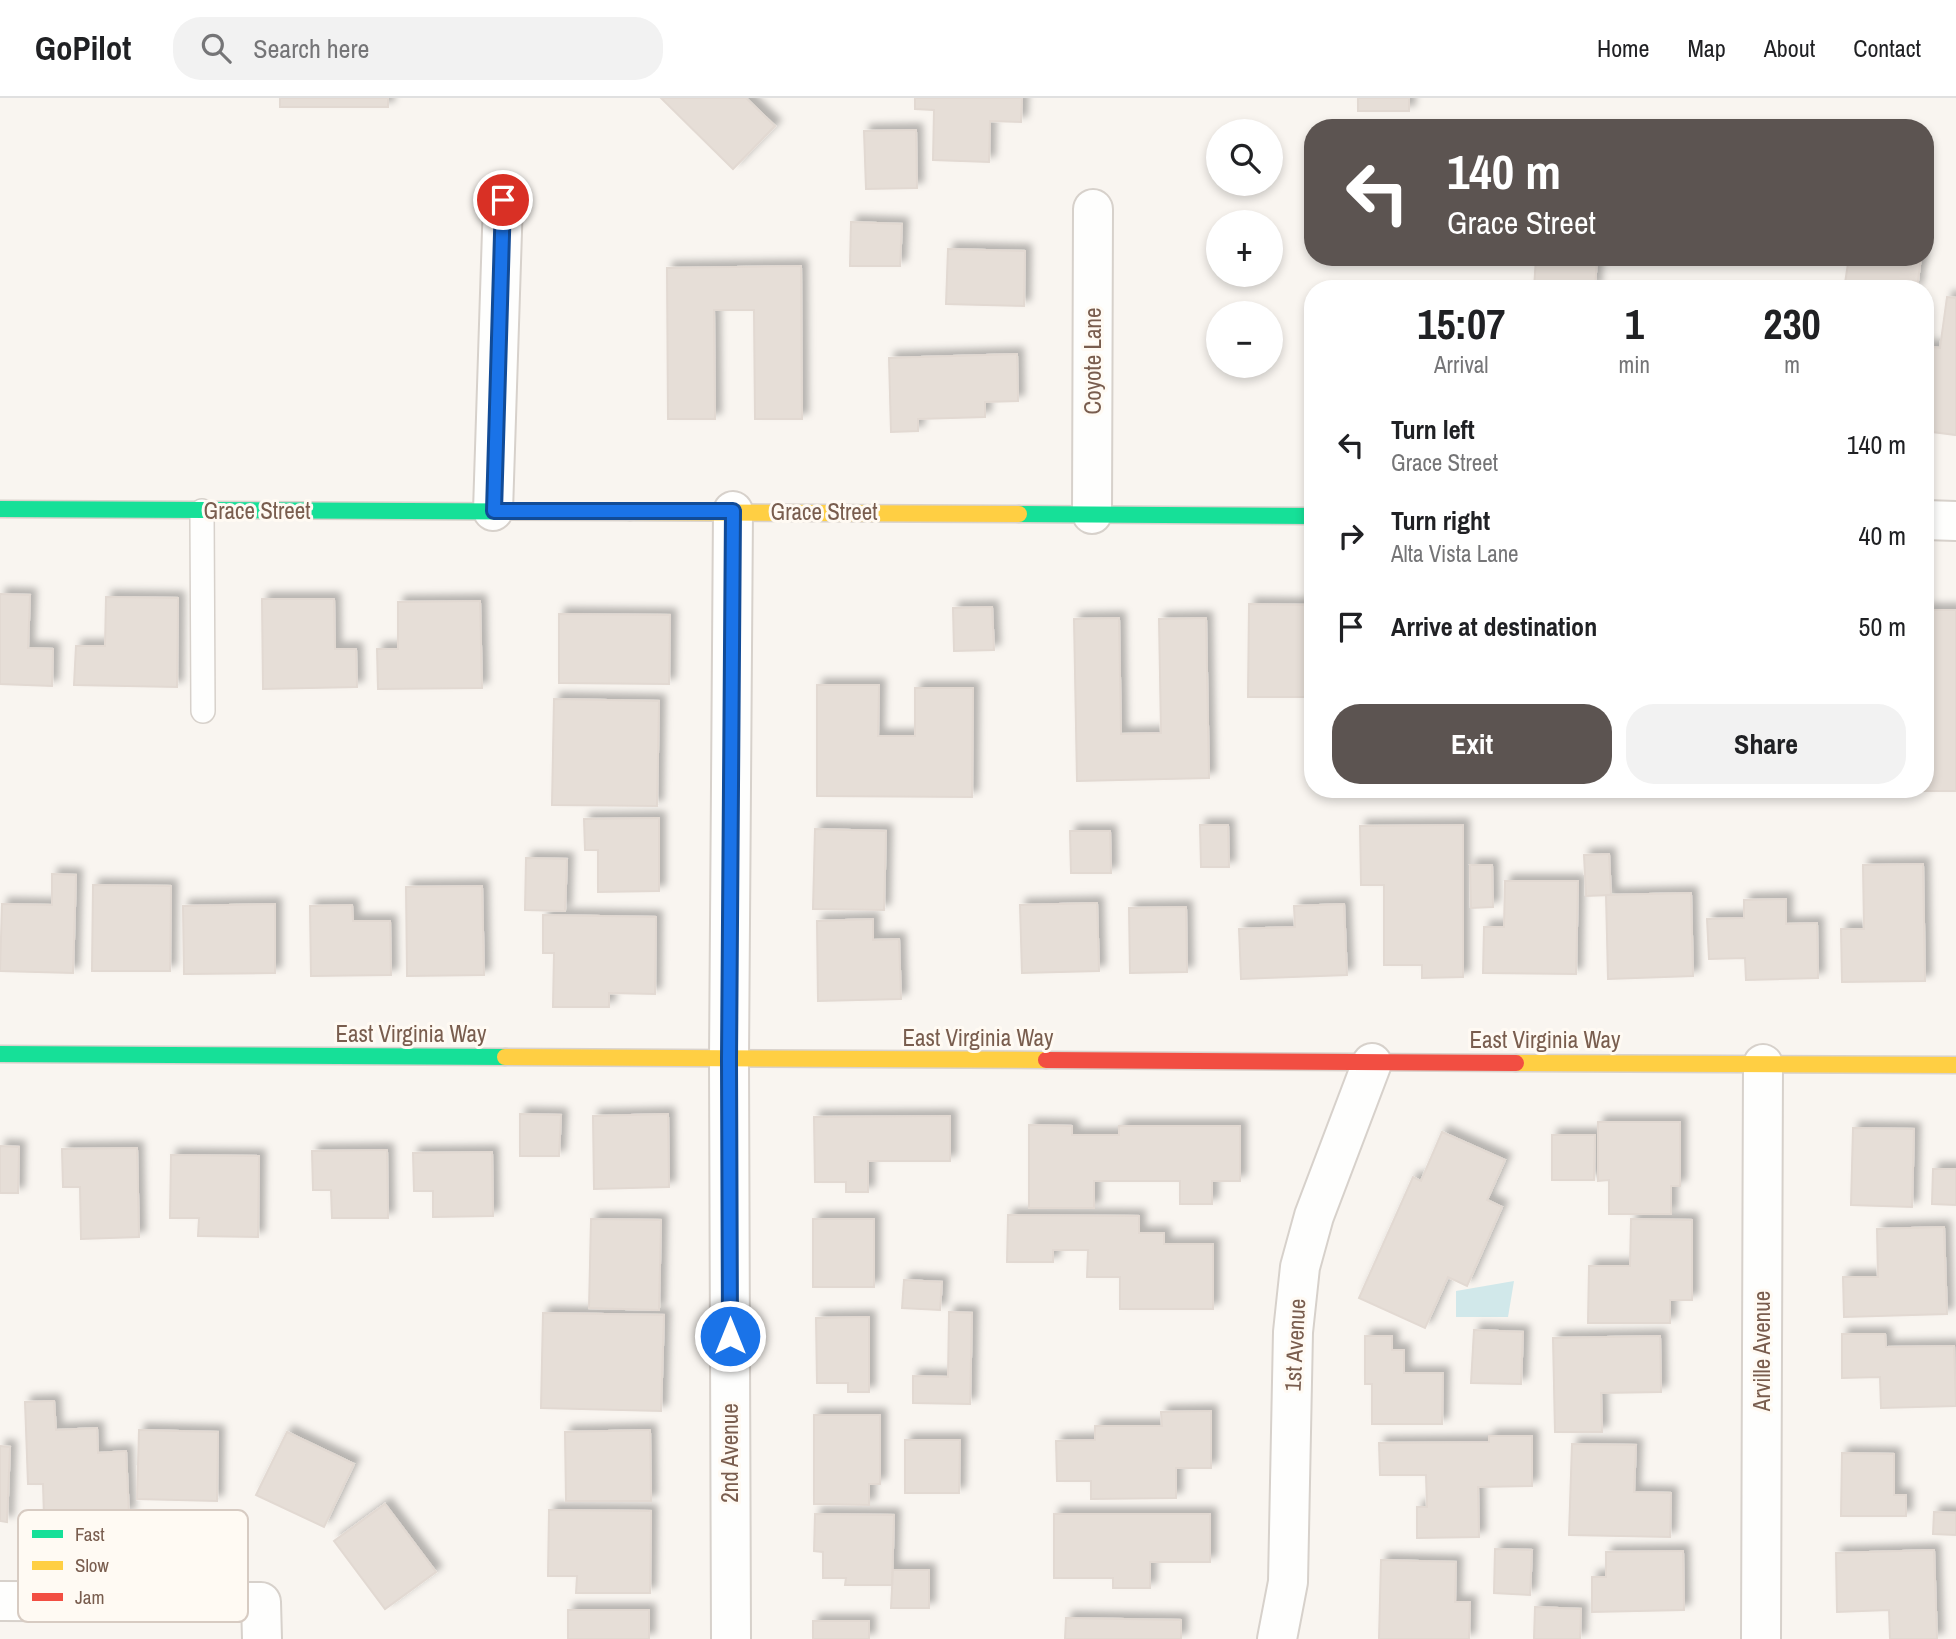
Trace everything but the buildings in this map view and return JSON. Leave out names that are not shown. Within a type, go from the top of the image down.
[{"type":"street","points":[[494,511],[503,200]]},
{"type":"street","name":"Coyote Lane","points":[[1092,514],[1093,209]]},
{"type":"street","name":"Grace Street","points":[[0,509],[1304,516]]},
{"type":"street","name":"2nd Avenue","points":[[731,1639],[729,1060],[733,511]]},
{"type":"street","points":[[1934,520],[1956,521]]},
{"type":"street","name":"East Virginia Way","points":[[0,1054],[1956,1065]]},
{"type":"street","name":"1st Avenue","points":[[1277,1639],[1288,1582],[1293,1332],[1300,1267],[1314,1216],[1372,1063]]},
{"type":"street","name":"Arville Avenue","points":[[1761,1639],[1763,1064]]},
{"type":"street","points":[[0,1601],[18,1601]]},
{"type":"street","points":[[248,1602],[261,1602],[262,1639]]},
{"type":"lane","points":[[202,511],[203,711]]},
{"type":"shaded area","points":[[1514,1281],[1508,1317],[1456,1317],[1456,1291]]},
{"type":"traffic: fast","points":[[0,509],[630,512]]},
{"type":"traffic: fast","points":[[1019,514],[1304,516]]},
{"type":"traffic: fast","points":[[0,1054],[505,1057]]},
{"type":"traffic: slow","points":[[630,512],[1019,514]]},
{"type":"traffic: slow","points":[[505,1057],[1046,1060]]},
{"type":"traffic: slow","points":[[1516,1063],[1956,1065]]},
{"type":"traffic: jam","points":[[1046,1060],[1516,1063]]},
{"type":"route","points":[[503,200],[494,511],[733,511],[730,1336]]}]
